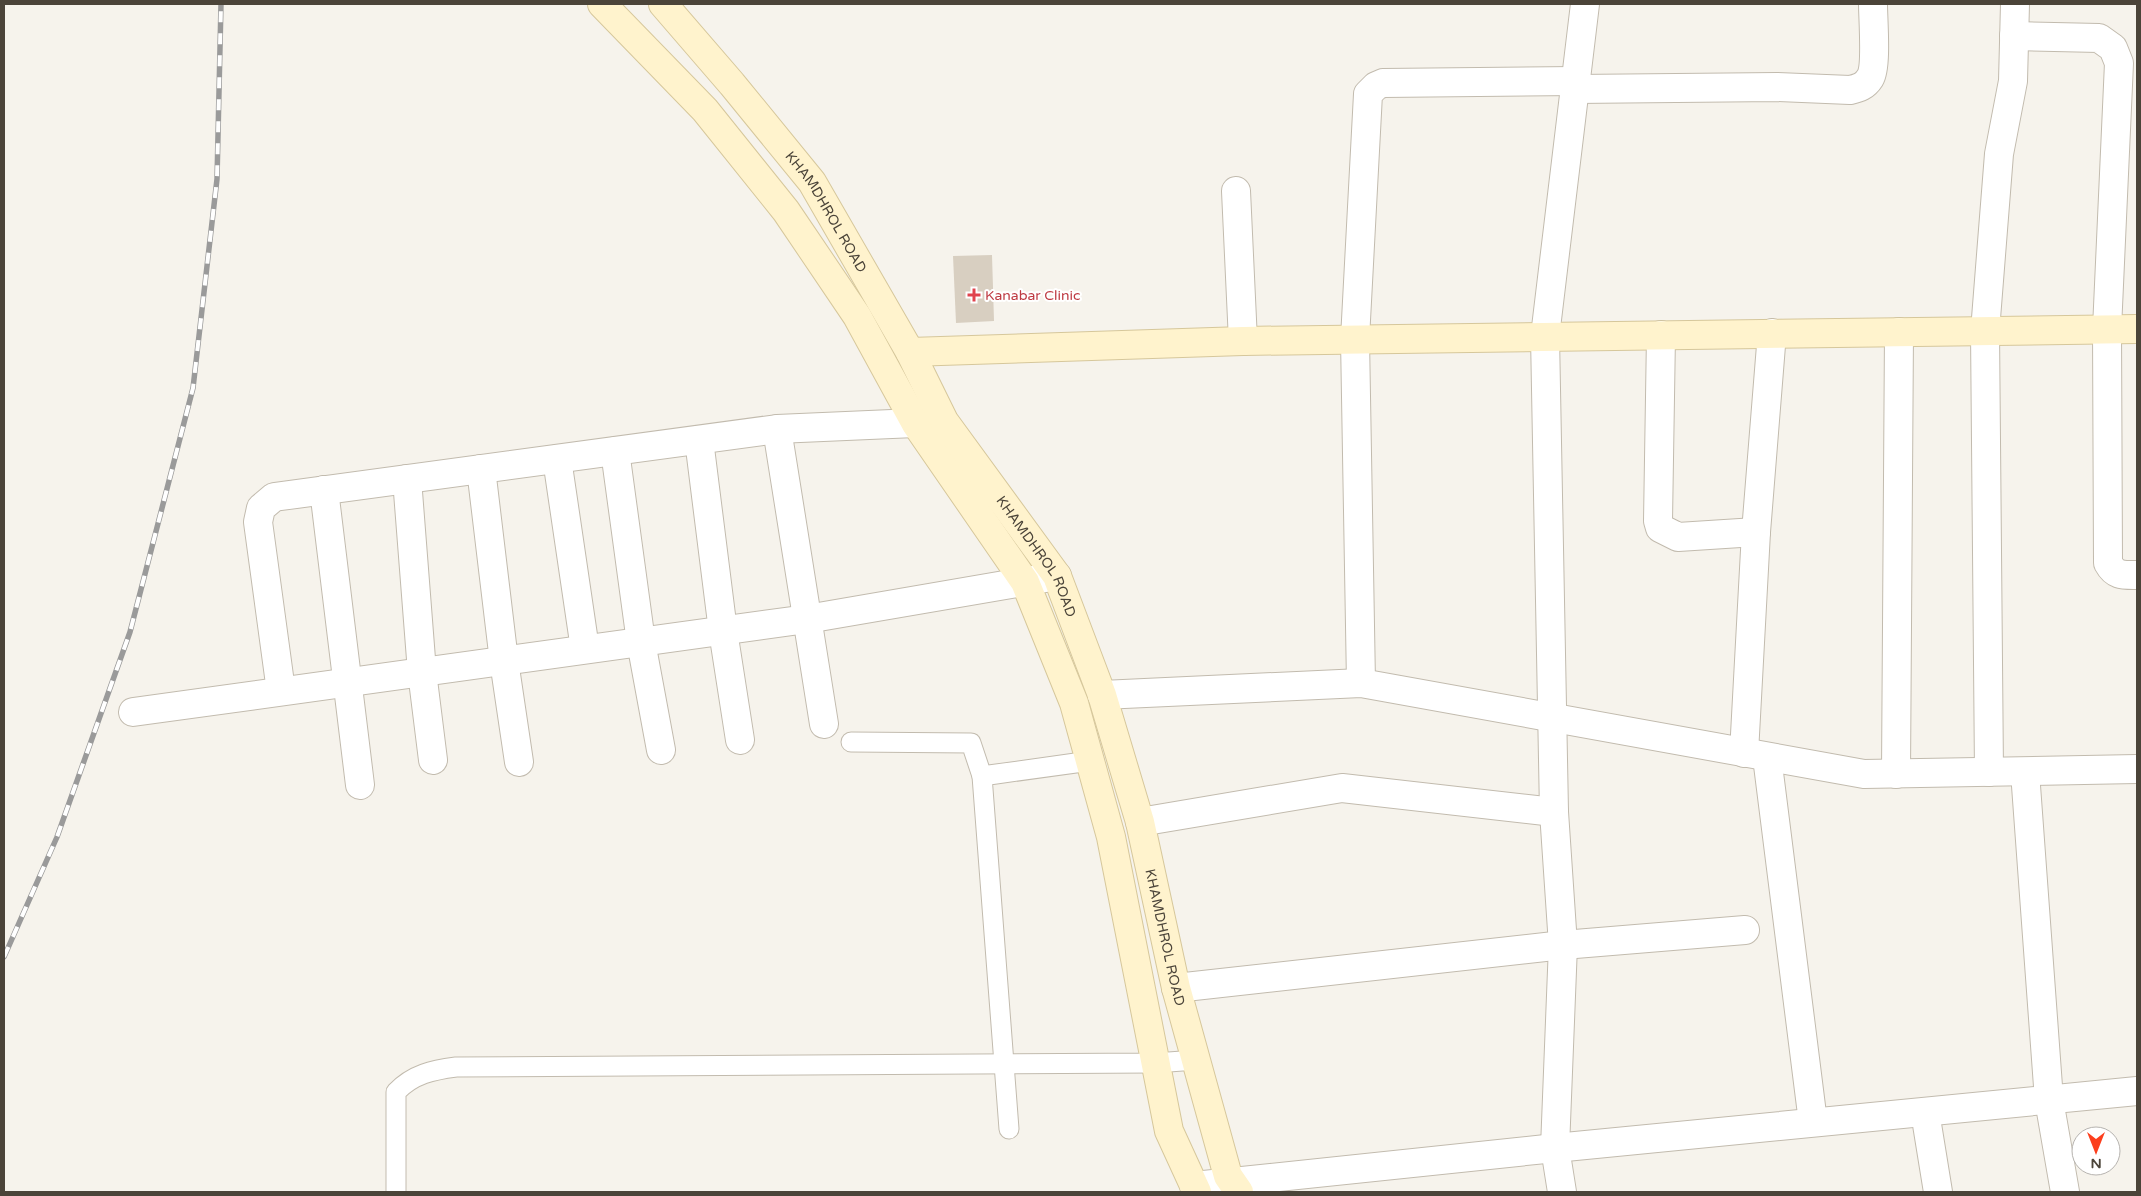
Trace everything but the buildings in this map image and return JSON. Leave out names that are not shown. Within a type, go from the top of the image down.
[{"type":"main road","name":"KHAMDHROL ROAD","points":[[602,4],[705,110],[797,227],[857,316],[916,424],[1025,582],[1074,702],[1111,837],[1169,1131],[1195,1189]]},
{"type":"main road","name":"KHAMDHROL ROAD","points":[[663,4],[812,182],[910,352],[944,421],[1057,576],[1102,694],[1140,822],[1176,988],[1228,1176],[1236,1187]]},
{"type":"main road","points":[[910,352],[1243,341],[2137,328]]},
{"type":"street","points":[[1562,1192],[1556,1148],[1563,945],[1554,812],[1554,718],[1545,336],[1585,4]]},
{"type":"street","points":[[1362,682],[1355,339],[1367,99],[1372,90],[1383,83],[1777,87],[1850,90],[1858,88],[1869,80],[1874,67],[1872,4]]},
{"type":"street","points":[[1989,772],[1985,331],[1999,154],[2013,81],[2015,4]]},
{"type":"street","points":[[2014,36],[2099,38],[2114,48],[2119,63],[2106,329],[2108,562],[2112,571],[2121,575],[2137,575]]},
{"type":"street","points":[[1236,191],[1243,341]]},
{"type":"street","points":[[1896,774],[1899,332]]},
{"type":"street","points":[[1772,333],[1756,532],[1755,755],[1813,1122]]},
{"type":"street","points":[[1661,335],[1658,521],[1660,528],[1678,537],[1756,532]]},
{"type":"street","points":[[281,691],[258,522],[261,508],[274,497],[777,429],[916,424],[944,421]]},
{"type":"street","points":[[777,429],[824,724]]},
{"type":"street","points":[[699,440],[723,630],[740,740]]},
{"type":"street","points":[[615,451],[641,642],[661,750]]},
{"type":"street","points":[[557,459],[586,649]]},
{"type":"street","points":[[481,469],[504,661],[519,762]]},
{"type":"street","points":[[407,479],[422,672],[433,760]]},
{"type":"street","points":[[324,490],[360,785]]},
{"type":"street","points":[[133,712],[807,619],[1057,576]]},
{"type":"street","points":[[1102,694],[1362,682],[1864,774],[2137,770]]},
{"type":"street","points":[[2025,772],[2049,1100],[2065,1192]]},
{"type":"street","points":[[1140,822],[1342,788],[1554,812]]},
{"type":"street","points":[[1176,988],[1563,945],[1745,930]]},
{"type":"street","points":[[1195,1189],[1236,1187],[1556,1148],[2137,1091]]},
{"type":"street","points":[[1925,1112],[1938,1192]]},
{"type":"lane","points":[[850,742],[971,743],[982,776],[1009,1129]]},
{"type":"lane","points":[[982,776],[1090,761]]},
{"type":"lane","points":[[396,1192],[396,1092],[407,1081],[433,1070],[466,1067],[1155,1063],[1196,1060]]},
{"type":"railway","points":[[4,957],[57,837],[130,632],[193,388],[217,179],[221,4]]},
{"type":"place","name":"Kanabar Clinic","points":[[974,295]]}]
